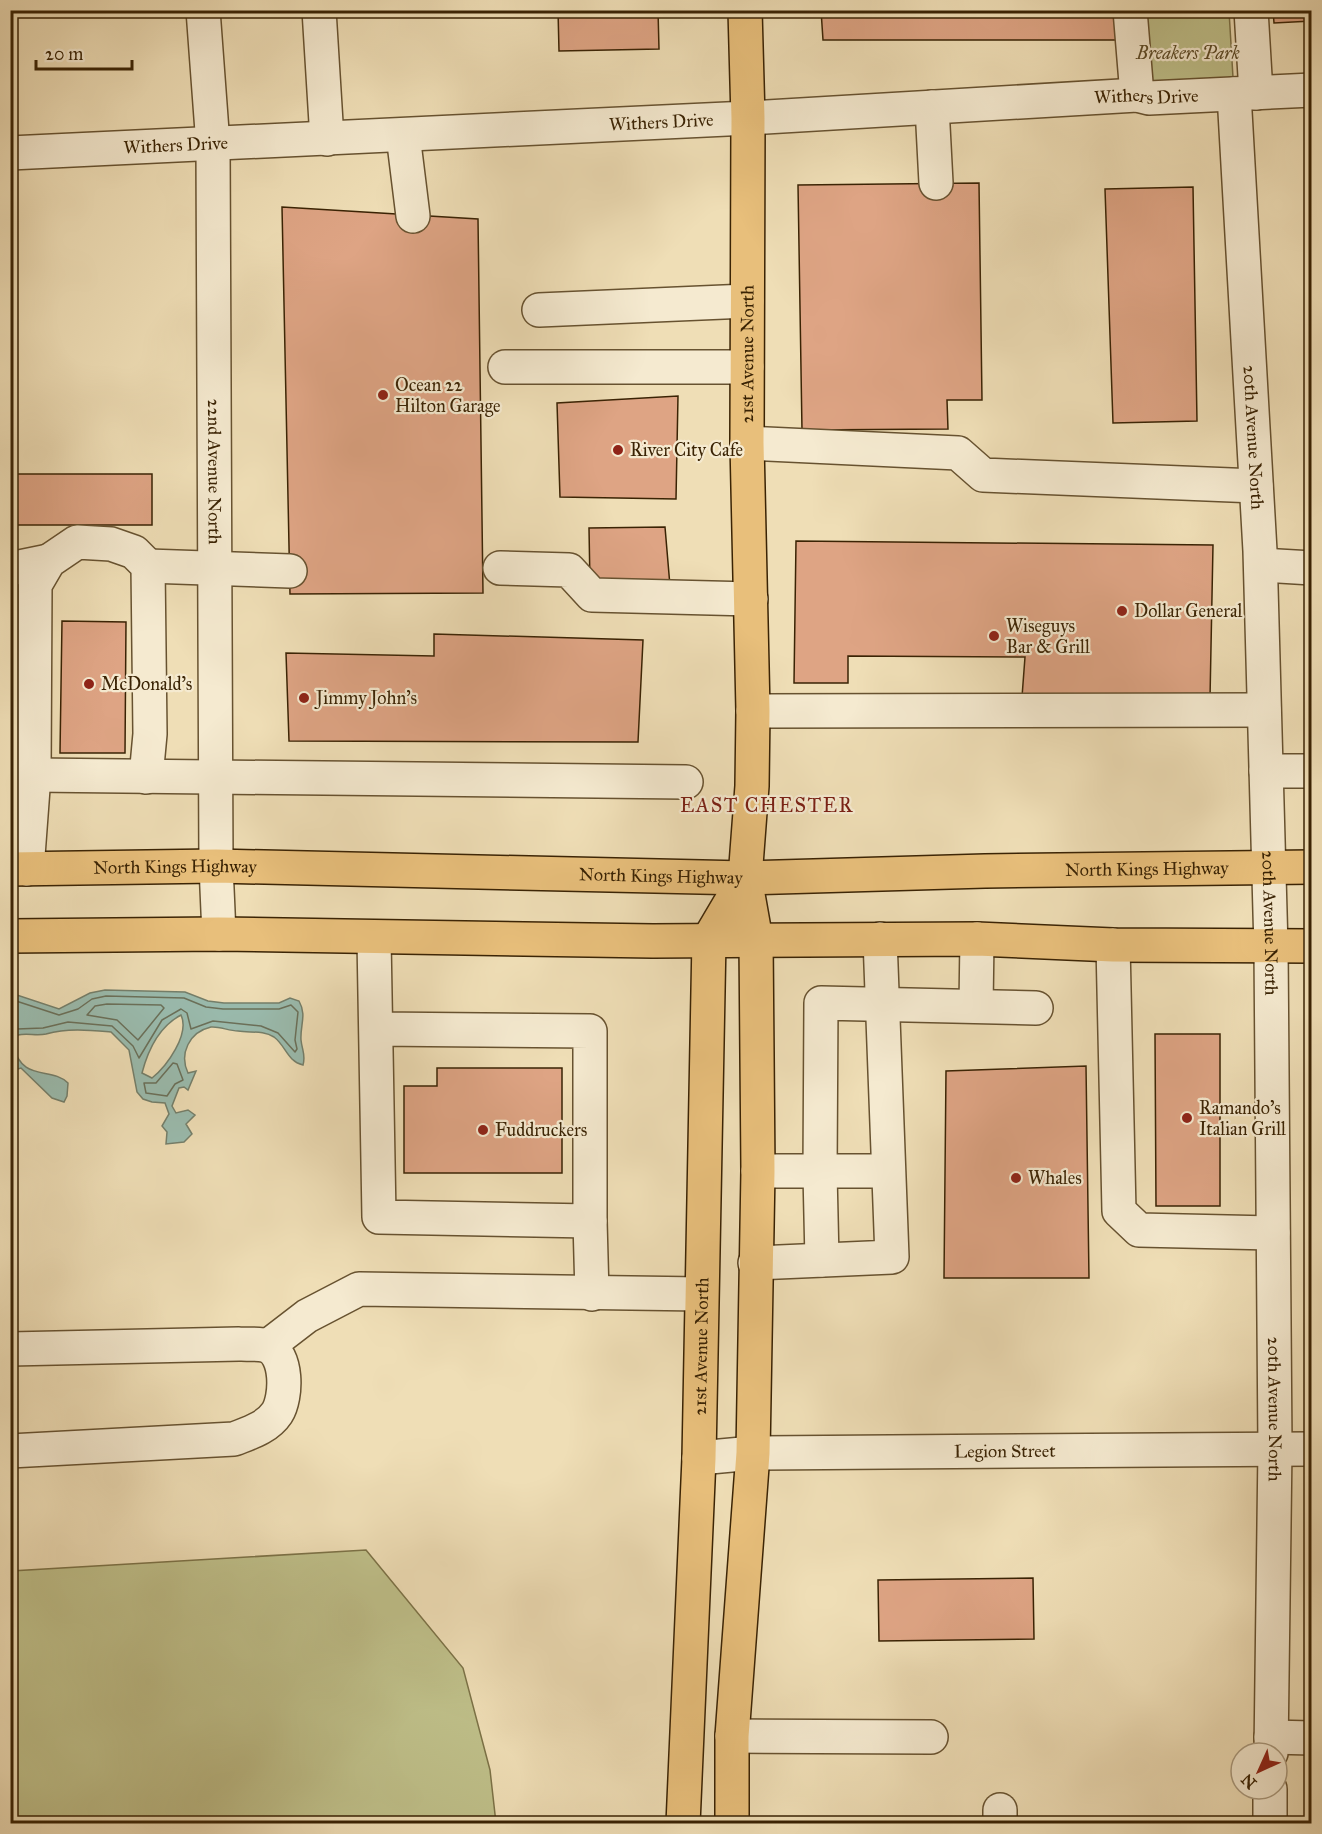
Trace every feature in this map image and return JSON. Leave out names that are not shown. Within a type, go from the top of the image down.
[{"type":"main road","name":"21st Avenue North","points":[[732,1824],[732,1736],[753,1453],[758,1171],[756,940],[745,879],[752,786],[753,711],[747,443],[748,118],[744,10]]},
{"type":"main road","name":"North Kings Highway","points":[[19,869],[216,866],[745,879],[985,871],[1311,867]]},
{"type":"main road","name":"21st Avenue North","points":[[683,1824],[699,1458],[709,939],[745,879]]},
{"type":"main road","points":[[10,936],[219,934],[375,939],[976,939],[1113,945],[1271,948],[1311,946]]},
{"type":"street","name":"22nd Avenue North","points":[[203,10],[213,145],[216,866],[219,934]]},
{"type":"street","points":[[319,10],[327,139]]},
{"type":"street","points":[[1130,10],[1137,95]]},
{"type":"street","name":"20th Avenue North","points":[[1251,10],[1245,93],[1271,948],[1275,1448],[1271,1741]]},
{"type":"street","name":"Withers Drive","points":[[10,153],[748,118],[1137,95],[1149,98],[1311,90]]},
{"type":"street","points":[[932,107],[936,183]]},
{"type":"street","points":[[403,135],[413,216]]},
{"type":"street","points":[[539,310],[747,302]]},
{"type":"street","points":[[505,367],[747,367]]},
{"type":"street","points":[[747,443],[958,453],[983,475],[1256,486]]},
{"type":"street","points":[[10,569],[49,561],[77,542],[111,544],[134,552],[148,566],[290,572]]},
{"type":"street","points":[[19,869],[34,775],[32,718],[35,585],[49,561]]},
{"type":"street","points":[[32,718],[50,660],[53,582],[74,562],[114,562],[130,575],[150,734]]},
{"type":"street","points":[[1261,565],[1311,568]]},
{"type":"street","points":[[146,777],[150,734],[148,566]]},
{"type":"street","points":[[500,568],[569,570],[592,595],[750,599]]},
{"type":"street","points":[[753,711],[1264,710]]},
{"type":"street","points":[[1266,771],[1311,771]]},
{"type":"street","points":[[34,775],[686,782]]},
{"type":"street","points":[[375,939],[379,1217],[590,1221]]},
{"type":"street","points":[[755,1263],[892,1257],[880,939]]},
{"type":"street","points":[[976,939],[976,1006]]},
{"type":"street","points":[[1113,945],[1119,1211],[1139,1230],[1273,1233]]},
{"type":"street","points":[[822,1260],[821,1003],[1036,1008]]},
{"type":"street","points":[[376,1029],[590,1031],[592,1294]]},
{"type":"street","points":[[758,1171],[820,1173],[888,1171]]},
{"type":"street","points":[[268,1346],[307,1316],[359,1289],[701,1294]]},
{"type":"street","points":[[10,1349],[239,1344],[268,1346],[279,1356],[284,1371],[284,1387],[277,1413],[258,1430],[234,1439],[10,1451]]},
{"type":"street","name":"Legion Street","points":[[699,1458],[753,1453],[1311,1449]]},
{"type":"street","points":[[732,1736],[931,1737]]},
{"type":"street","points":[[1289,1742],[1311,1738]]},
{"type":"street","points":[[1270,1801],[1270,1824]]},
{"type":"green space","name":"Breakers Park","points":[[1141,11],[1229,11],[1234,94],[1149,98]]},
{"type":"green space","points":[[366,1550],[463,1668],[490,1770],[496,1823],[11,1823],[11,1571]]},
{"type":"water","points":[[105,990],[185,992],[208,1001],[224,1003],[279,1003],[290,998],[299,1001],[303,1016],[301,1044],[304,1055],[303,1065],[293,1060],[278,1041],[270,1035],[214,1027],[203,1030],[192,1039],[186,1051],[188,1073],[196,1071],[188,1090],[184,1087],[179,1088],[172,1106],[176,1113],[188,1110],[195,1115],[186,1124],[192,1134],[184,1142],[166,1144],[167,1132],[162,1126],[169,1114],[165,1103],[143,1099],[137,1092],[129,1050],[111,1032],[70,1030],[43,1035],[18,1035],[13,1045],[23,1065],[38,1072],[54,1075],[68,1083],[64,1102],[52,1098],[21,1068],[11,1071],[11,993],[59,1009],[90,993]],"holes":[[[181,1015],[183,1023],[180,1040],[164,1066],[152,1078],[142,1073],[151,1047],[161,1032]]]},
{"type":"building","points":[[558,10],[658,10],[659,49],[559,51]]},
{"type":"building","points":[[821,10],[1121,10],[1122,40],[823,40]]},
{"type":"building","points":[[1273,10],[1312,10],[1312,21],[1274,23]]},
{"type":"building","points":[[979,183],[982,400],[947,400],[948,429],[802,430],[798,185]]},
{"type":"building","points":[[1193,187],[1197,421],[1113,423],[1105,189]]},
{"type":"building","name":"Ocean 22 Hilton Garage","points":[[282,207],[478,219],[483,593],[290,594]]},
{"type":"building","name":"River City Cafe","points":[[678,396],[676,499],[560,497],[557,403]]},
{"type":"building","points":[[10,474],[152,474],[152,525],[10,525]]},
{"type":"building","points":[[665,527],[670,586],[590,584],[589,528]]},
{"type":"building","points":[[796,541],[1213,545],[1210,698],[1022,697],[1025,657],[848,656],[848,683],[794,683]]},
{"type":"building","points":[[62,621],[126,622],[125,753],[60,753]]},
{"type":"building","points":[[434,634],[643,640],[638,742],[289,741],[286,653],[434,656]]},
{"type":"building","points":[[1155,1034],[1220,1034],[1220,1206],[1156,1206]]},
{"type":"building","points":[[1086,1066],[1089,1278],[944,1278],[946,1071]]},
{"type":"building","name":"Fuddruckers","points":[[437,1068],[562,1068],[562,1173],[404,1173],[404,1086],[437,1086]]},
{"type":"building","points":[[1033,1578],[1034,1639],[879,1641],[878,1580]]},
{"type":"place","name":"Ocean 22 Hilton Garage","points":[[383,395]]},
{"type":"place","name":"River City Cafe","points":[[618,450]]},
{"type":"place","name":"Dollar General","points":[[1122,611]]},
{"type":"place","name":"Wiseguys Bar & Grill","points":[[994,636]]},
{"type":"place","name":"McDonald's","points":[[89,684]]},
{"type":"place","name":"Jimmy John's","points":[[304,698]]},
{"type":"place","name":"Ramando's Italian Grill","points":[[1187,1118]]},
{"type":"place","name":"Fuddruckers","points":[[483,1130]]},
{"type":"place","name":"Whales","points":[[1016,1178]]},
{"type":"district","name":"EAST CHESTER","points":[[767,805]]}]
